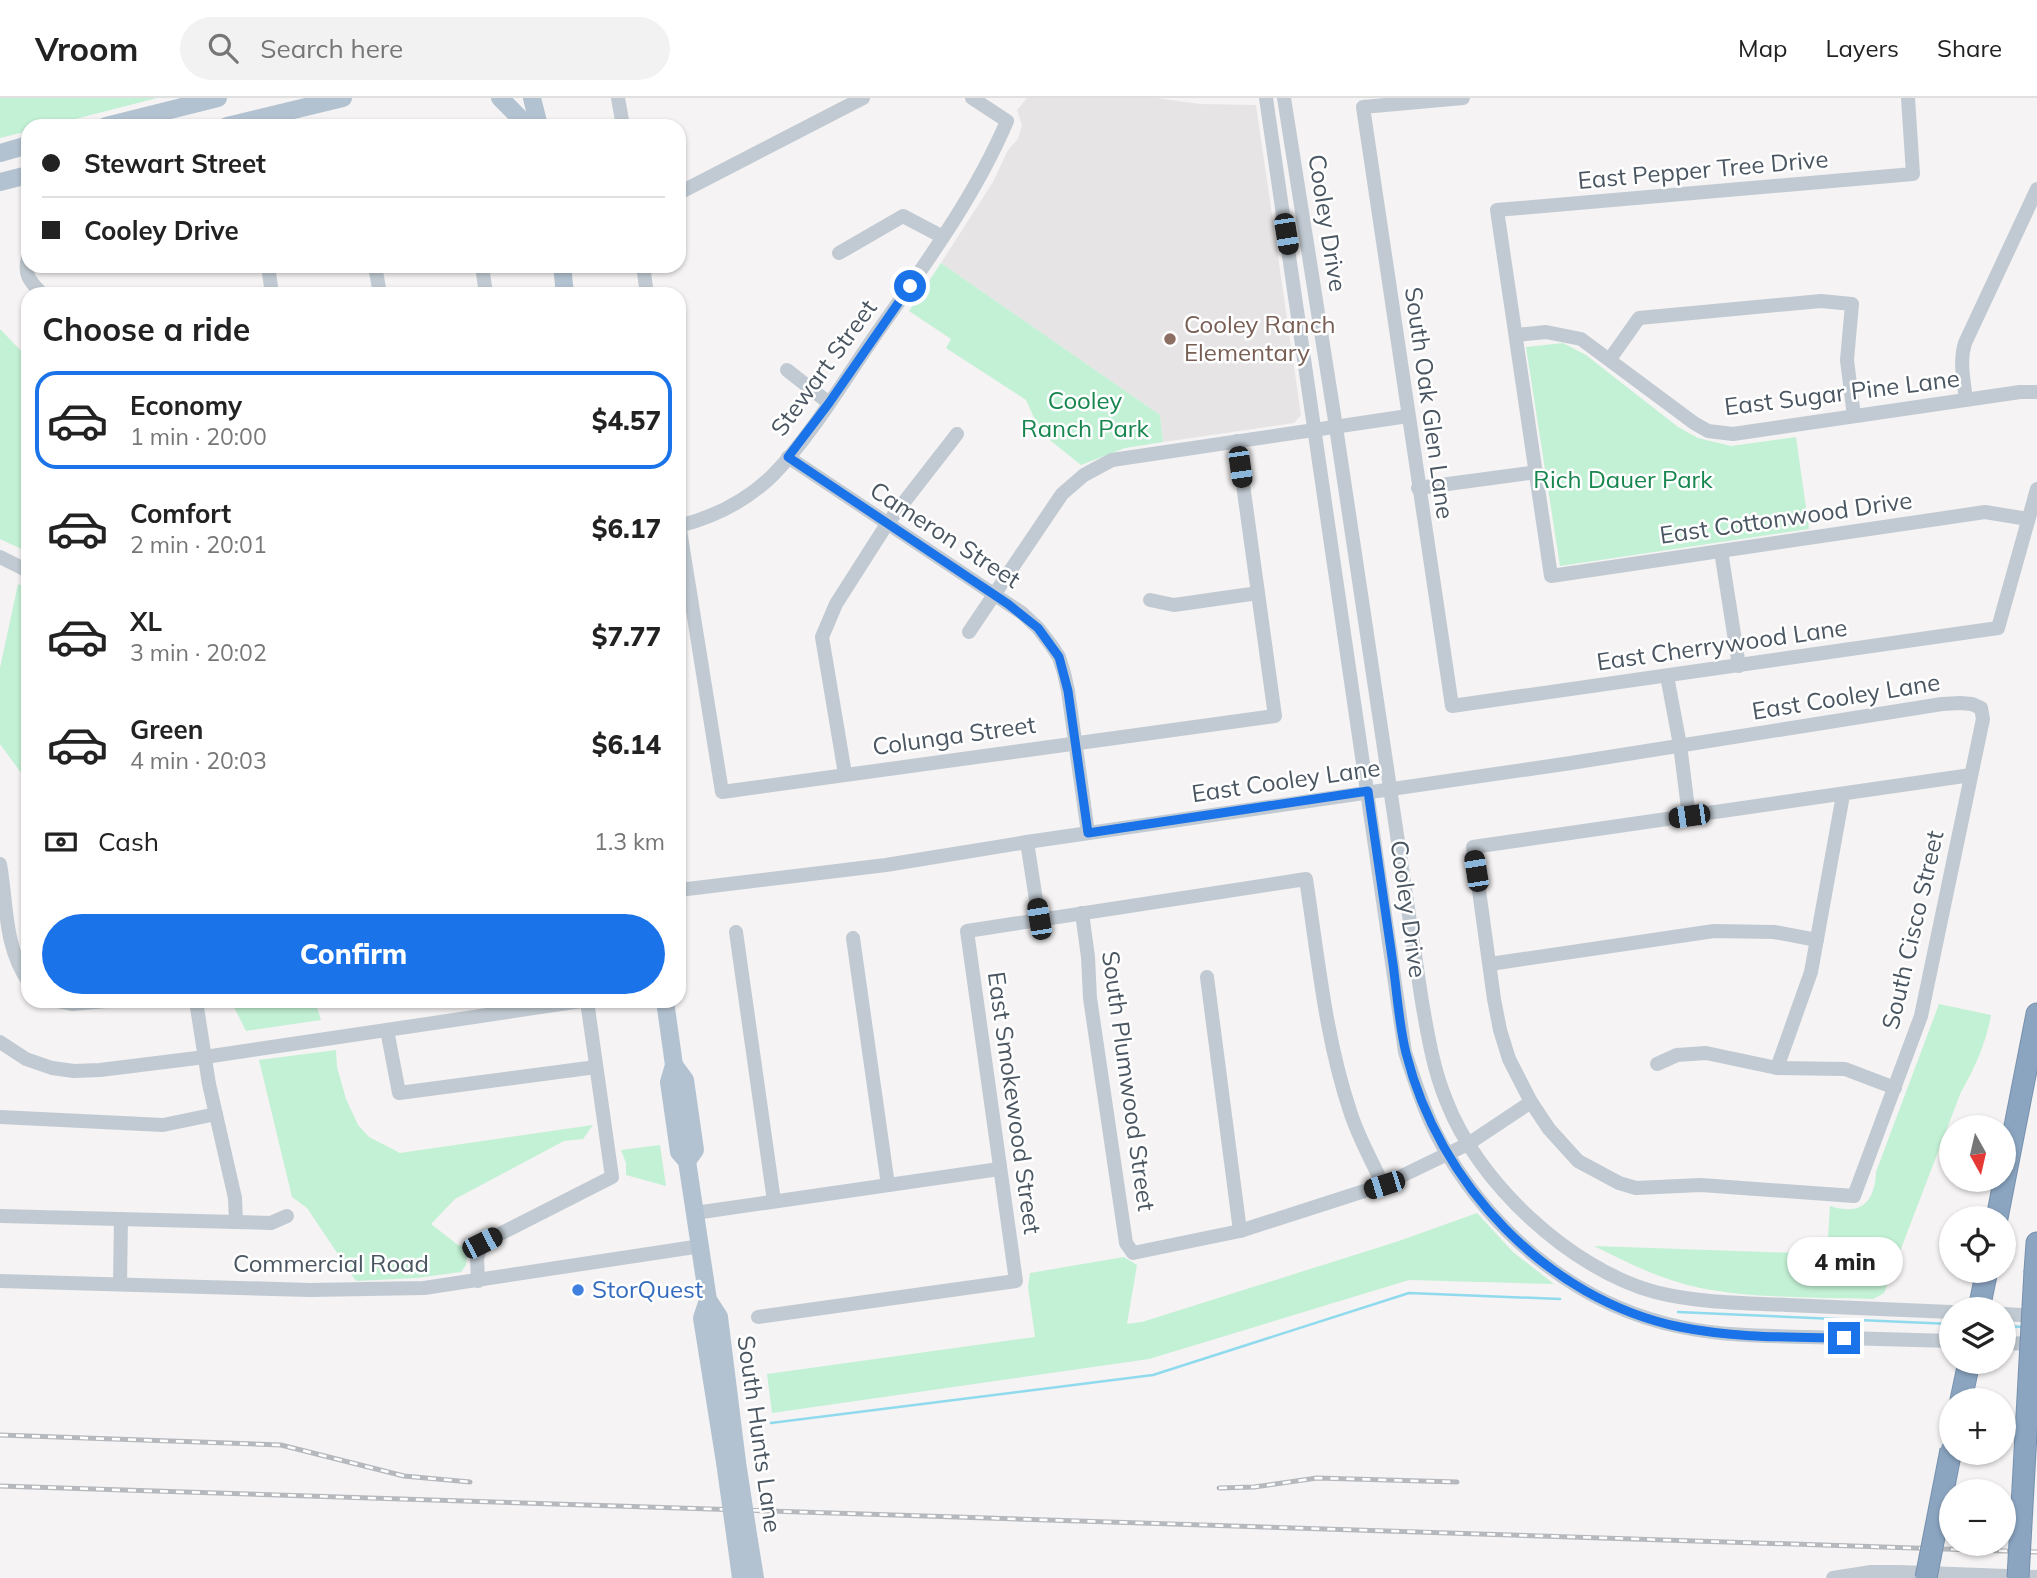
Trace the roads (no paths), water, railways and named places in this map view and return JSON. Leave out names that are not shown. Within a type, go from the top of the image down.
[{"type":"highway","points":[[1999,1206],[2037,1014]]},
{"type":"highway","points":[[2018,1578],[2037,1243]]},
{"type":"highway","points":[[1926,1578],[1948,1465]]},
{"type":"main road","points":[[130,119],[189,102],[218,98]]},
{"type":"main road","points":[[256,119],[343,98]]},
{"type":"main road","points":[[500,98],[520,119]]},
{"type":"main road","points":[[532,98],[537,119]]},
{"type":"main road","points":[[179,119],[189,102]]},
{"type":"main road","points":[[0,153],[21,147]]},
{"type":"main road","points":[[0,183],[21,176]]},
{"type":"main road","name":"South Hunts Lane","points":[[666,1008],[674,1065],[669,1082],[679,1152],[687,1161],[701,1246],[708,1300],[702,1318],[731,1462],[742,1541],[741,1578]]},
{"type":"main road","name":"South Hunts Lane","points":[[742,1541],[755,1578]]},
{"type":"street","points":[[618,98],[622,119]]},
{"type":"street","points":[[686,189],[863,98]]},
{"type":"street","name":"Stewart Street","points":[[686,523],[705,519],[733,506],[772,475],[829,403],[943,237],[989,163],[1007,121],[972,98]]},
{"type":"street","name":"South Oak Glen Lane","points":[[1452,706],[1363,107],[1462,98]]},
{"type":"street","name":"East Pepper Tree Drive","points":[[1516,335],[1497,210],[1913,174],[1908,98]]},
{"type":"street","name":"Cooley Drive","points":[[1285,102],[1422,1002],[1434,1066],[1447,1103],[1468,1144],[1500,1186],[1540,1227],[1607,1272],[1654,1292],[1720,1302],[1939,1311]]},
{"type":"street","name":"Cooley Drive","points":[[1267,104],[1405,1052],[1423,1106],[1447,1155],[1483,1204],[1520,1244],[1569,1283],[1630,1313],[1680,1327],[1736,1335],[1939,1341]]},
{"type":"street","points":[[1272,135],[1290,133]]},
{"type":"street","points":[[1966,400],[1961,354],[2037,188]]},
{"type":"street","points":[[839,253],[903,216],[943,237]]},
{"type":"street","points":[[1610,359],[1639,318],[1821,301],[1852,304],[1847,360],[1854,416]]},
{"type":"street","name":"East Sugar Pine Lane","points":[[1516,335],[1546,332],[1581,339],[1694,423],[1720,434],[2020,392],[2037,393]]},
{"type":"street","points":[[1418,488],[1537,472],[1516,335]]},
{"type":"street","points":[[787,370],[829,403]]},
{"type":"street","points":[[969,632],[1062,494],[1084,475],[1112,460],[1408,416]]},
{"type":"street","points":[[845,774],[822,637],[836,604],[887,524],[957,434]]},
{"type":"street","points":[[1150,600],[1174,605],[1258,593],[1237,441]]},
{"type":"street","name":"Cameron Street","points":[[788,457],[1022,613],[1038,628],[1059,657],[1068,691],[1088,833]]},
{"type":"street","name":"East Cottonwood Drive","points":[[1537,472],[1551,576],[1984,512],[2028,519]]},
{"type":"street","points":[[2028,519],[2037,489]]},
{"type":"street","name":"East Cherrywood Lane","points":[[1452,706],[1998,628],[2028,519]]},
{"type":"street","points":[[1721,551],[1739,666]]},
{"type":"street","points":[[0,558],[21,568]]},
{"type":"street","name":"Colunga Street","points":[[686,568],[722,792],[1275,716],[1258,593]]},
{"type":"street","points":[[1667,676],[1680,745],[1689,816]]},
{"type":"street","name":"East Cooley Lane","points":[[686,889],[886,865],[1942,704],[1960,703],[1980,708]]},
{"type":"street","name":"South Cisco Street","points":[[1531,1102],[1549,1129],[1578,1161],[1619,1184],[1636,1188],[1701,1185],[1854,1196],[1921,1016],[1983,719],[1980,708]]},
{"type":"street","points":[[1207,977],[1240,1231],[1384,1185],[1468,1144],[1531,1102],[1509,1059],[1500,1030],[1473,847],[1971,775]]},
{"type":"street","points":[[1777,1068],[1811,972],[1843,795]]},
{"type":"street","points":[[1027,842],[1039,919],[1306,879],[1329,1031],[1339,1074],[1350,1113],[1384,1185]]},
{"type":"street","points":[[0,864],[13,952],[21,971]]},
{"type":"street","name":"South Plumwood Street","points":[[1082,913],[1090,998],[1126,1243],[1133,1253],[1240,1231]]},
{"type":"street","name":"East Smokewood Street","points":[[758,1317],[1016,1281],[967,931],[1039,919]]},
{"type":"street","points":[[1490,964],[1714,931],[1773,932],[1817,940]]},
{"type":"street","points":[[736,932],[774,1201]]},
{"type":"street","points":[[853,938],[888,1185]]},
{"type":"street","points":[[196,1008],[235,1198],[236,1222]]},
{"type":"street","points":[[0,1042],[26,1059],[52,1068],[74,1071],[205,1057],[387,1030],[478,1008]]},
{"type":"street","points":[[478,1281],[478,1250],[482,1243],[612,1177],[588,1008]]},
{"type":"street","points":[[387,1030],[400,1093],[596,1066]]},
{"type":"street","points":[[1657,1064],[1677,1055],[1706,1053],[1777,1068],[1845,1069],[1895,1087]]},
{"type":"street","points":[[0,1117],[163,1125],[216,1114]]},
{"type":"street","points":[[695,1213],[999,1170]]},
{"type":"street","points":[[0,1216],[271,1223],[287,1216]]},
{"type":"street","points":[[120,1284],[121,1219]]},
{"type":"street","name":"Commercial Road","points":[[0,1281],[310,1290],[424,1289],[701,1246]]},
{"type":"street","points":[[2016,1315],[2037,1316]]},
{"type":"street","points":[[2016,1343],[2037,1344]]},
{"type":"street","points":[[1833,1578],[1871,1572],[2037,1577]]},
{"type":"waterway","points":[[771,1423],[1153,1375],[1409,1293],[1560,1299]]},
{"type":"waterway","points":[[1678,1312],[1939,1323]]},
{"type":"waterway","points":[[2016,1327],[2025,1327]]},
{"type":"railway","points":[[0,1435],[281,1445],[404,1476],[470,1482]]},
{"type":"railway","points":[[1219,1488],[1254,1487],[1317,1478],[1457,1482]]},
{"type":"railway","points":[[0,1486],[2037,1552]]},
{"type":"place","name":"Cooley Ranch Elementary","points":[[1170,339]]},
{"type":"place","name":"StorQuest","points":[[578,1290]]},
{"type":"park label","name":"Cooley Ranch Park","points":[[1085,415]]},
{"type":"park label","name":"Rich Dauer Park","points":[[1623,480]]}]
